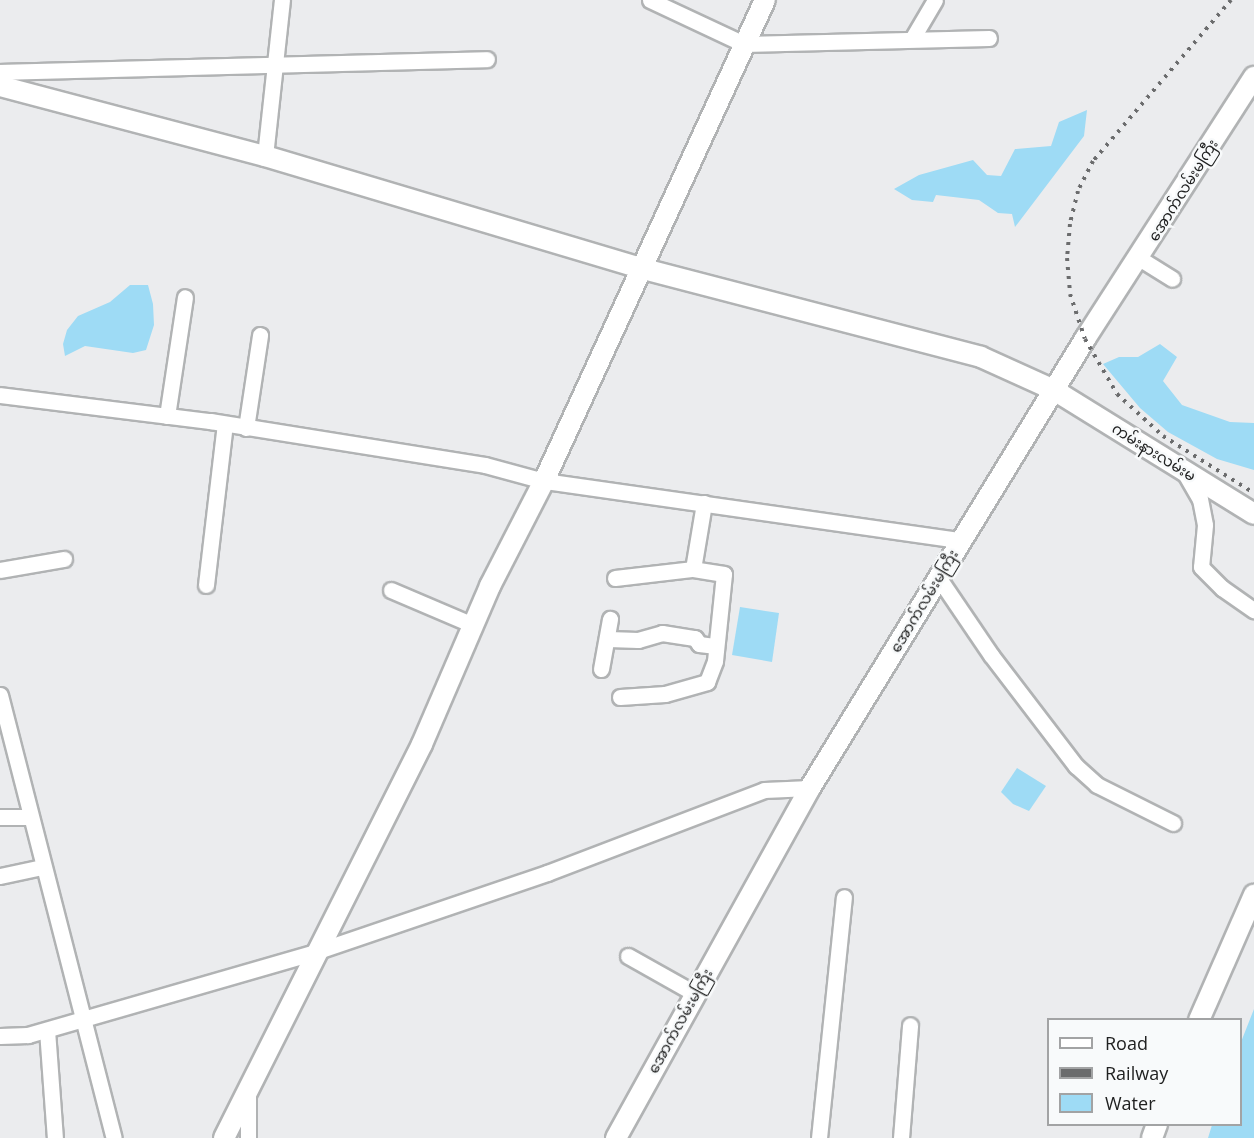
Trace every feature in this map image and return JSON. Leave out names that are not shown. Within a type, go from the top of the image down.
[{"type":"main road","points":[[224,1138],[315,952],[422,744],[473,626],[544,481],[765,0]]},
{"type":"main road","name":"အောက်လမ်းမကြီး","points":[[616,1138],[694,993],[810,788],[960,540],[1254,77]]},
{"type":"main road","name":"ကမ်းနားလမ်းမ","points":[[0,86],[265,156],[640,268],[981,357],[1054,390],[1254,514]]},
{"type":"main road","points":[[1200,1018],[1254,895]]},
{"type":"street","points":[[265,156],[282,0]]},
{"type":"street","points":[[912,39],[935,0]]},
{"type":"street","points":[[655,1],[744,44],[989,38]]},
{"type":"street","points":[[0,72],[487,59]]},
{"type":"street","points":[[1139,258],[1172,279]]},
{"type":"street","points":[[167,416],[185,297]]},
{"type":"street","points":[[246,428],[260,334]]},
{"type":"street","points":[[0,395],[225,424],[485,465],[544,481],[960,540]]},
{"type":"street","points":[[206,585],[225,424]]},
{"type":"street","points":[[1184,470],[1200,499],[1205,525],[1201,567],[1222,588],[1254,610]]},
{"type":"street","points":[[693,569],[704,503]]},
{"type":"street","points":[[0,570],[64,559]]},
{"type":"street","points":[[615,578],[693,569],[724,574],[716,646],[707,682],[665,694],[620,697]]},
{"type":"street","points":[[938,578],[991,655],[1076,766],[1097,785],[1173,823]]},
{"type":"street","points":[[391,590],[473,626]]},
{"type":"street","points":[[602,669],[610,619]]},
{"type":"street","points":[[608,639],[638,640],[669,633],[716,646]]},
{"type":"street","points":[[0,695],[5,736],[29,817],[114,1138]]},
{"type":"street","points":[[0,1036],[27,1035],[46,1030],[315,952],[547,873],[764,790],[810,788]]},
{"type":"street","points":[[0,817],[29,817]]},
{"type":"street","points":[[0,876],[42,867]]},
{"type":"street","points":[[819,1138],[844,897]]},
{"type":"street","points":[[628,956],[694,993]]},
{"type":"street","points":[[901,1138],[910,1025]]},
{"type":"street","points":[[46,1030],[55,1138]]},
{"type":"street","points":[[248,1093],[248,1138]]},
{"type":"water","points":[[1087,110],[1084,136],[1015,227],[1012,214],[998,213],[979,200],[936,195],[933,202],[912,200],[894,189],[919,175],[973,160],[987,175],[1001,176],[1015,149],[1051,146],[1059,122]]},
{"type":"water","points":[[130,285],[148,285],[153,304],[154,325],[146,350],[133,353],[85,346],[65,356],[63,344],[67,330],[78,316],[110,302]]},
{"type":"water","points":[[1160,344],[1177,357],[1163,381],[1182,405],[1230,422],[1254,423],[1254,470],[1217,459],[1168,432],[1140,408],[1103,364],[1119,357],[1138,357]]},
{"type":"water","points":[[740,607],[779,613],[772,662],[732,655]]},
{"type":"water","points":[[1017,768],[1046,786],[1029,811],[1013,804],[1001,792]]},
{"type":"water","points":[[1254,1009],[1254,1138],[1208,1138],[1212,1126],[1242,1126],[1242,1039]]},
{"type":"railway","points":[[1231,0],[1093,161],[1078,191],[1070,224],[1067,258],[1070,294],[1085,339],[1117,394],[1163,436],[1254,493]]}]
